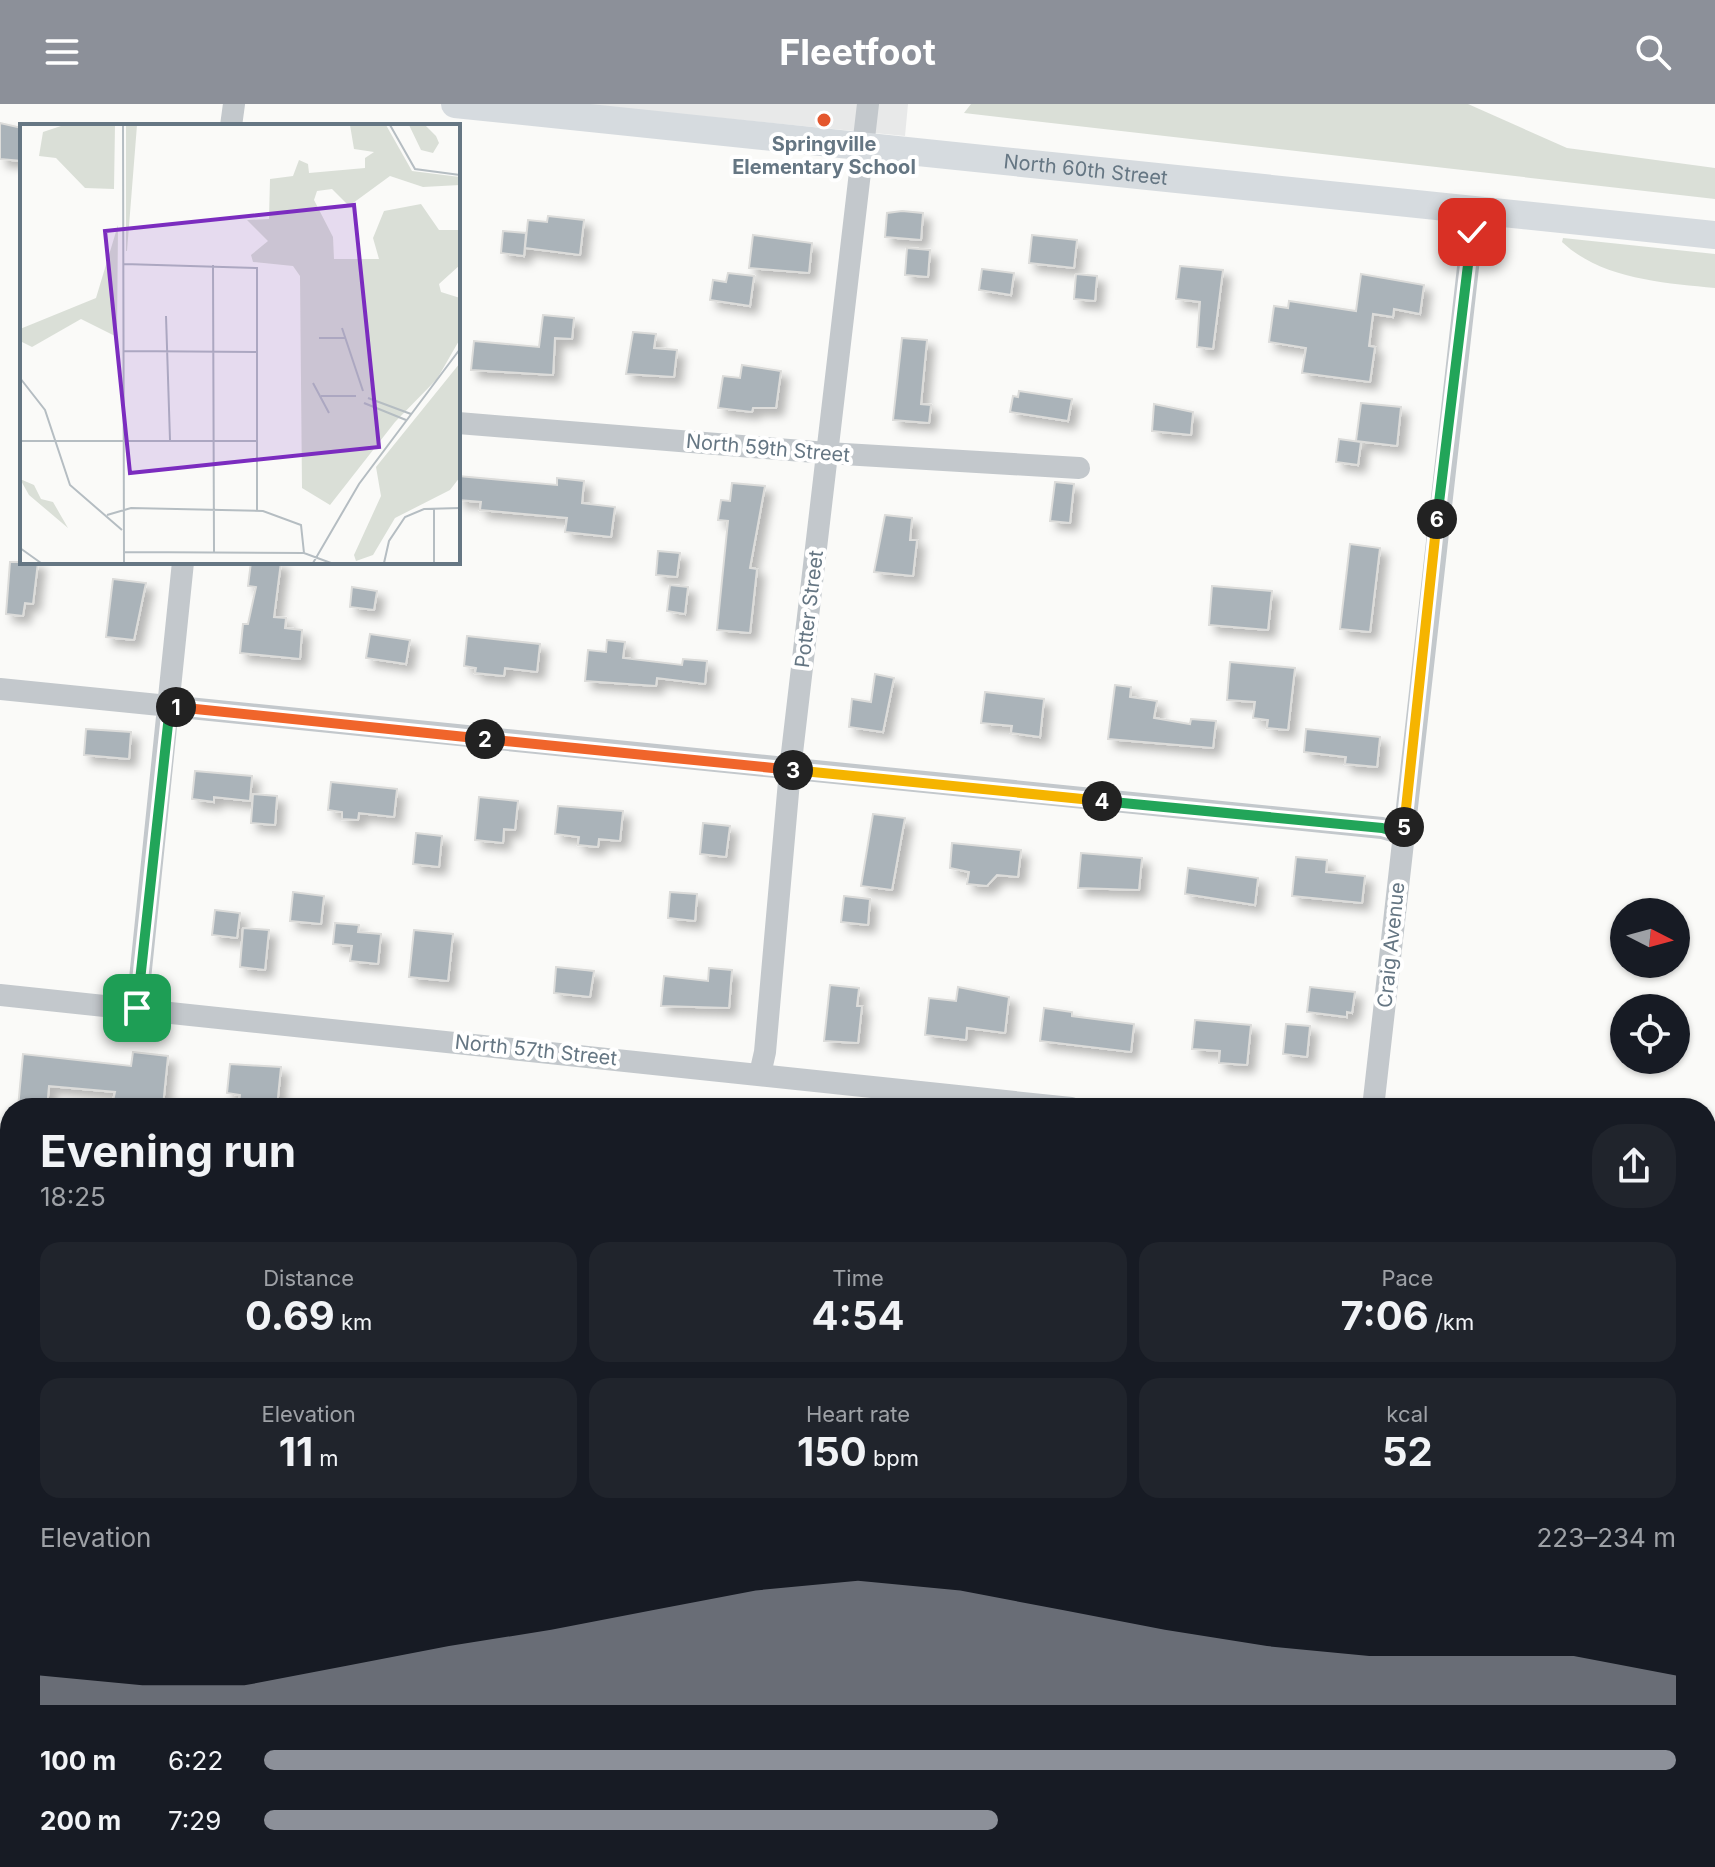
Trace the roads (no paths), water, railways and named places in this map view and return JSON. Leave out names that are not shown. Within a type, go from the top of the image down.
[{"type":"main road","name":"North 60th Street","points":[[455,104],[574,110],[863,145],[1715,235]]},
{"type":"street","points":[[231,124],[234,104]]},
{"type":"street","name":"Potter Street","points":[[760,1074],[765,1052],[790,770],[868,104]]},
{"type":"street","name":"Craig Avenue","points":[[1374,1098],[1472,232],[1470,210]]},
{"type":"street","name":"North 59th Street","points":[[460,423],[827,453],[1079,468]]},
{"type":"street","points":[[137,1008],[183,564]]},
{"type":"street","points":[[0,689],[1382,828],[1403,834]]},
{"type":"street","name":"North 57th Street","points":[[0,995],[980,1098]]},
{"type":"place","name":"Springville Elementary School","points":[[824,120]]}]
